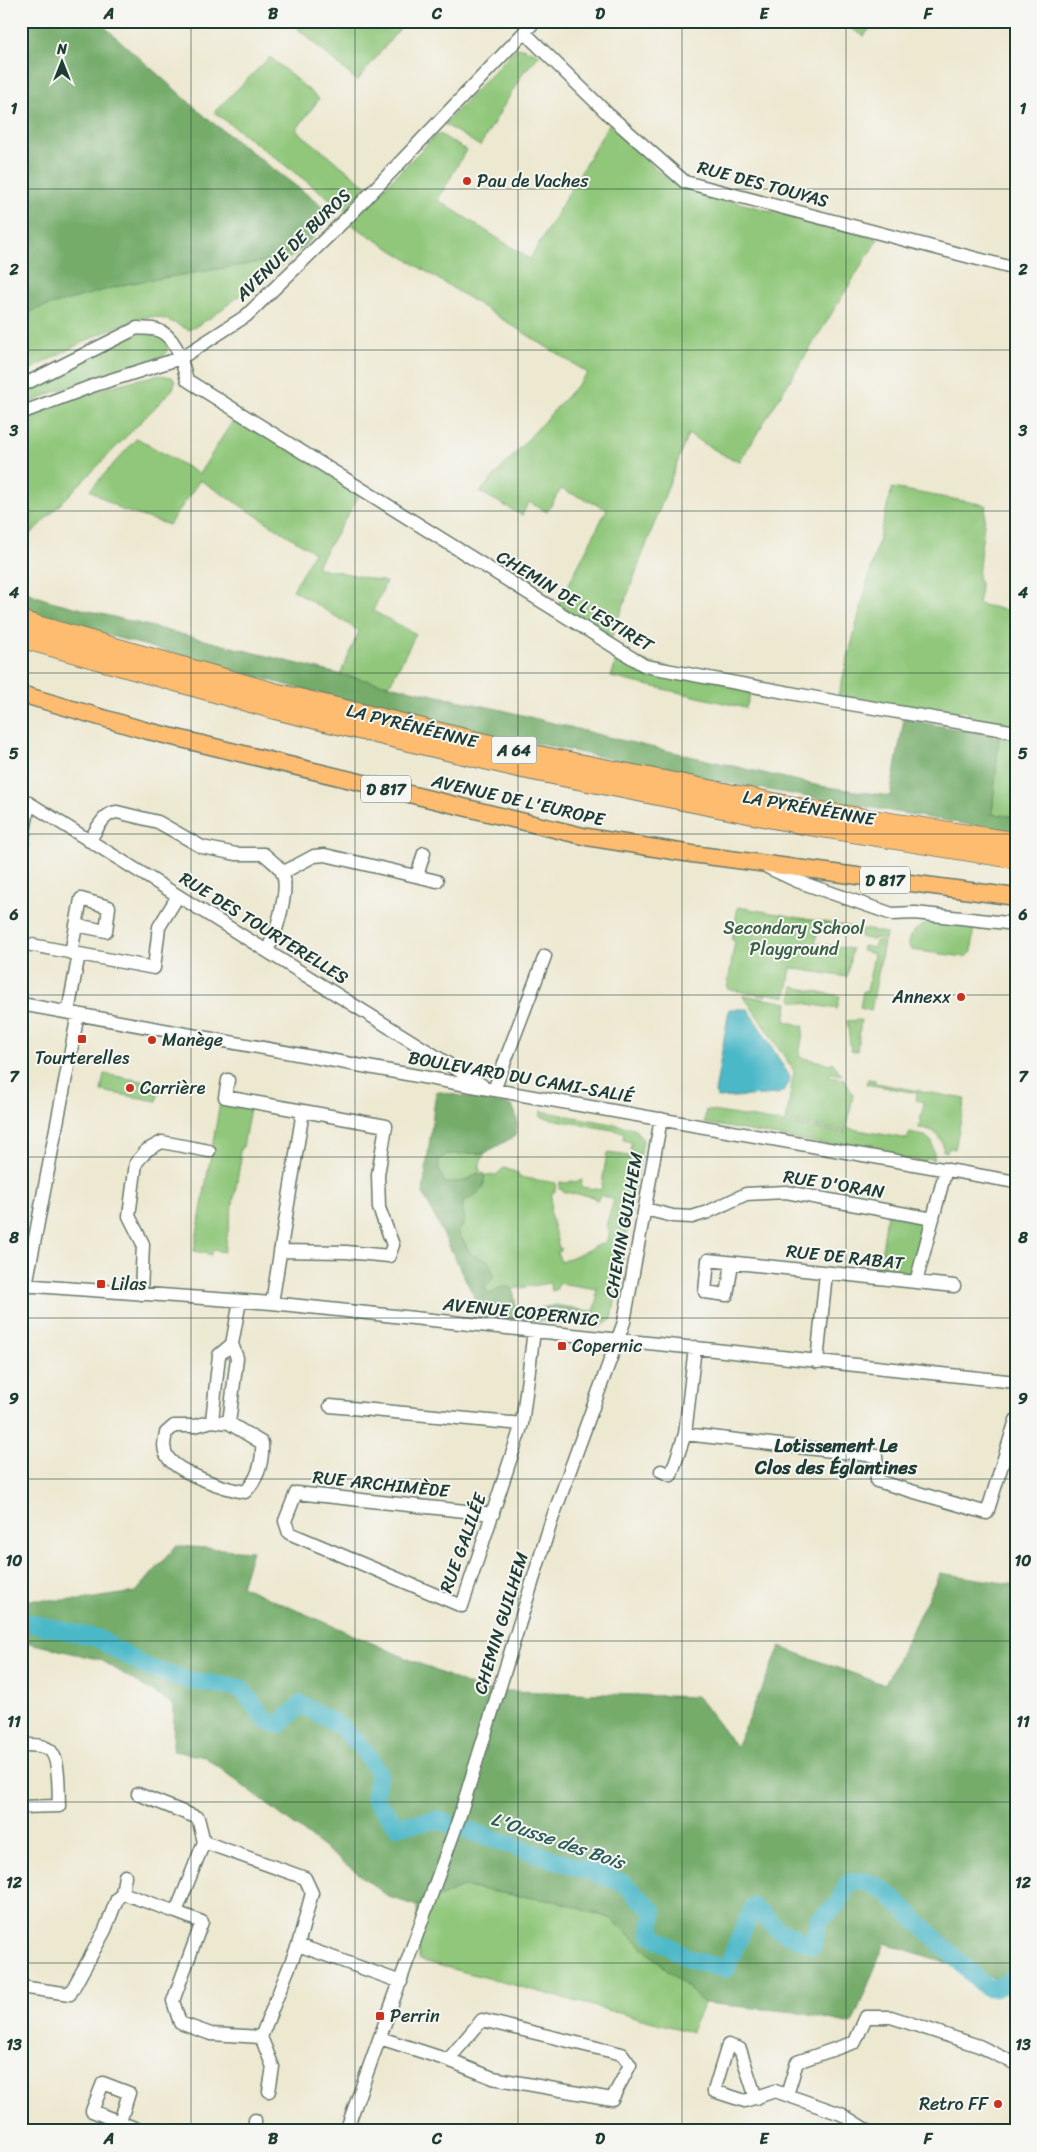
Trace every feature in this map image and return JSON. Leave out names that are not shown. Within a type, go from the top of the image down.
[{"type":"highway","name":"LA PYRÉNÉENNE","points":[[21,621],[276,693],[521,752],[811,810],[1016,842]]},
{"type":"highway","name":"LA PYRÉNÉENNE","points":[[21,638],[273,709],[520,768],[806,825],[1016,859]]},
{"type":"main road","name":"AVENUE DE L'EUROPE","points":[[21,694],[144,730],[520,822],[626,844],[1016,897]]},
{"type":"street","name":"AVENUE DE BUROS","points":[[21,413],[95,385],[181,358],[246,316],[349,216],[535,21]]},
{"type":"street","name":"RUE DES TOUYAS","points":[[524,32],[609,115],[685,182],[1016,269]]},
{"type":"street","name":"CHEMIN DE L'ESTIRET","points":[[21,386],[137,328],[158,330],[171,339],[181,358],[186,380],[645,666],[833,702],[1016,732]]},
{"type":"street","points":[[21,850],[25,800]]},
{"type":"street","name":"RUE DES TOURTERELLES","points":[[25,800],[491,1090]]},
{"type":"street","points":[[90,841],[105,817],[117,812],[158,822],[202,847],[236,854],[264,854],[282,873],[284,887],[272,943],[267,950]]},
{"type":"street","points":[[417,876],[424,852]]},
{"type":"street","points":[[282,873],[314,856],[325,855],[437,881]]},
{"type":"street","points":[[755,862],[797,880],[892,914],[915,914],[1016,924]]},
{"type":"street","points":[[21,943],[154,968],[160,927],[178,896]]},
{"type":"street","points":[[23,1288],[73,1013],[76,925]]},
{"type":"street","points":[[491,1090],[545,956]]},
{"type":"street","name":"BOULEVARD DU CAMI-SALIÉ","points":[[21,1004],[491,1090],[1016,1182]]},
{"type":"street","points":[[228,1080],[225,1097],[386,1126],[378,1175],[379,1208],[394,1245],[389,1256],[346,1252],[280,1251]]},
{"type":"street","points":[[272,1303],[303,1112]]},
{"type":"street","name":"CHEMIN GUILHEM","points":[[346,2131],[459,1818],[551,1522],[624,1322],[661,1119]]},
{"type":"street","points":[[141,1294],[143,1244],[129,1216],[136,1163],[147,1150],[162,1142],[209,1151]]},
{"type":"street","points":[[916,1282],[946,1169]]},
{"type":"street","name":"RUE D'ORAN","points":[[645,1209],[673,1216],[692,1216],[708,1212],[746,1194],[786,1192],[933,1219]]},
{"type":"street","name":"RUE DE RABAT","points":[[732,1262],[954,1286]]},
{"type":"street","points":[[817,1362],[826,1272]]},
{"type":"street","name":"AVENUE COPERNIC","points":[[23,1288],[272,1303],[1016,1382]]},
{"type":"street","points":[[229,1423],[237,1358],[232,1344],[240,1301]]},
{"type":"street","name":"RUE GALILÉE","points":[[296,1493],[285,1521],[290,1533],[462,1606],[522,1424],[534,1331]]},
{"type":"street","points":[[212,1421],[219,1355],[232,1344]]},
{"type":"street","points":[[661,1472],[671,1475],[685,1434],[695,1347]]},
{"type":"street","points":[[330,1406],[522,1424]]},
{"type":"street","points":[[685,1434],[876,1456],[877,1481],[987,1513],[1016,1420]]},
{"type":"street","points":[[212,1421],[229,1423],[262,1443],[262,1456],[254,1483],[244,1492],[229,1490],[201,1478],[176,1465],[168,1458],[163,1446],[166,1432],[174,1426],[195,1426],[212,1421]]},
{"type":"street","name":"RUE ARCHIMÈDE","points":[[296,1493],[493,1514]]},
{"type":"street","points":[[21,1746],[38,1745],[50,1750],[55,1758],[59,1806],[21,1807]]},
{"type":"street","points":[[138,1794],[198,1818],[204,1842],[176,1912]]},
{"type":"street","points":[[204,1842],[305,1878],[312,1893],[298,1946],[261,2037],[273,2067],[269,2091]]},
{"type":"street","points":[[21,1987],[70,1994],[105,1930],[117,1899],[122,1893],[125,1876]]},
{"type":"street","points":[[122,1893],[202,1922],[173,2001],[180,2022],[211,2034],[261,2037]]},
{"type":"street","points":[[298,1946],[401,1982]]},
{"type":"street","points":[[787,2095],[796,2062],[855,2042],[866,2017],[891,2017],[978,2046],[1016,2064]]},
{"type":"street","points":[[380,2038],[448,2060],[493,2078],[612,2099],[630,2065],[622,2054],[482,2020],[448,2060]]},
{"type":"street","points":[[756,2098],[775,2091],[841,2114],[868,2131]]},
{"type":"street","points":[[120,2122],[142,2131]]},
{"type":"green space","points":[[21,21],[98,21],[208,119],[334,215],[304,247],[266,261],[126,284],[36,309],[21,318]]},
{"type":"green space","points":[[305,21],[406,21],[357,81],[298,29]]},
{"type":"green space","points":[[838,21],[876,21],[864,36]]},
{"type":"green space","points":[[522,48],[540,55],[523,73],[480,146],[444,124],[515,49]]},
{"type":"green space","points":[[270,57],[319,99],[296,130],[368,187],[346,211],[214,112]]},
{"type":"green space","points":[[609,124],[659,172],[682,188],[878,239],[740,461],[727,457],[688,434],[610,641],[557,607],[607,509],[561,489],[547,512],[529,502],[522,515],[480,492],[588,373],[349,223],[438,133],[466,150],[438,200],[530,259]]},
{"type":"green space","points":[[304,247],[209,319],[189,330],[173,322],[156,317],[128,322],[89,339],[21,375],[21,318],[36,309],[126,284],[266,261]]},
{"type":"green space","points":[[149,332],[166,341],[168,347],[164,356],[54,392],[21,407],[21,390],[131,336]]},
{"type":"green space","points":[[159,375],[172,377],[175,382],[173,389],[21,544],[21,419],[89,393]]},
{"type":"green space","points":[[235,417],[361,493],[316,567],[386,582],[373,611],[416,634],[389,686],[340,675],[359,631],[293,590],[314,552],[200,480],[169,525],[122,510],[90,490],[137,438],[199,474]]},
{"type":"green space","points":[[892,488],[986,505],[978,576],[981,589],[978,604],[1016,612],[1016,817],[992,814],[1000,727],[969,718],[968,712],[963,711],[955,719],[837,700]]},
{"type":"green space","points":[[21,590],[47,600],[334,673],[502,710],[616,739],[820,786],[890,796],[904,719],[999,737],[992,814],[1016,817],[1016,833],[717,781],[462,728],[290,686],[21,611]]},
{"type":"green space","points":[[618,655],[752,688],[746,708],[611,677]]},
{"type":"green space","name":"Secondary School Playground","points":[[738,907],[886,933],[885,940],[874,938],[873,940],[860,937],[861,933],[819,925],[815,943],[852,949],[847,977],[791,968],[786,997],[766,993],[765,996],[727,989],[735,941],[732,940]]},
{"type":"green space","points":[[930,922],[990,927],[990,929],[973,930],[972,952],[965,957],[911,950],[909,944],[910,936],[917,929]]},
{"type":"green space","points":[[876,941],[884,942],[871,1011],[860,1008],[863,991],[867,992],[874,954],[862,951],[863,946],[874,948]]},
{"type":"green space","points":[[793,987],[840,996],[837,1009],[792,1001]]},
{"type":"green space","points":[[743,995],[788,1003],[785,1021],[804,1026],[799,1057],[831,1064],[832,1062],[842,1075],[830,1073],[829,1077],[844,1079],[853,1095],[847,1128],[908,1139],[909,1133],[925,1136],[932,1142],[934,1160],[926,1158],[925,1162],[704,1123],[706,1110],[845,1133],[845,1131],[786,1121],[794,1071]]},
{"type":"green space","points":[[861,1020],[857,1051],[851,1051],[847,1021]]},
{"type":"green space","name":"Carrière","points":[[104,1074],[159,1084],[157,1101],[101,1091]]},
{"type":"green space","points":[[868,1079],[875,1080],[875,1083],[965,1099],[955,1149],[949,1148],[947,1152],[943,1151],[939,1137],[933,1131],[919,1128],[924,1102],[916,1100],[917,1093],[866,1084]]},
{"type":"green space","points":[[436,1091],[512,1106],[515,1113],[517,1124],[515,1136],[485,1153],[447,1154],[439,1159],[438,1168],[445,1183],[466,1181],[476,1174],[484,1173],[484,1184],[480,1191],[463,1202],[464,1226],[460,1228],[459,1234],[472,1255],[488,1261],[494,1275],[491,1281],[484,1286],[488,1293],[493,1293],[498,1288],[504,1286],[513,1289],[518,1319],[483,1315],[423,1193]]},
{"type":"green space","points":[[221,1097],[251,1102],[243,1147],[241,1147],[239,1157],[241,1158],[224,1252],[213,1250],[211,1255],[194,1251]]},
{"type":"green space","points":[[541,1111],[634,1128],[643,1140],[612,1319],[600,1327],[572,1324],[583,1313],[582,1310],[594,1311],[598,1297],[596,1296],[597,1289],[559,1283],[556,1290],[552,1291],[550,1283],[513,1289],[509,1287],[498,1288],[493,1293],[488,1293],[484,1286],[493,1273],[488,1261],[472,1255],[459,1234],[463,1202],[484,1188],[484,1176],[496,1175],[504,1168],[518,1173],[518,1177],[556,1183],[555,1192],[552,1192],[550,1213],[559,1248],[561,1248],[561,1251],[557,1252],[561,1262],[606,1242],[610,1232],[606,1225],[614,1200],[600,1195],[598,1200],[594,1199],[595,1197],[563,1192],[563,1190],[559,1189],[560,1182],[569,1183],[570,1181],[578,1182],[582,1180],[581,1187],[601,1190],[607,1153],[630,1156],[631,1142],[623,1140],[624,1132],[540,1117]]},
{"type":"green space","points":[[485,1153],[480,1163],[480,1172],[466,1181],[445,1183],[440,1171],[439,1159],[447,1154]]},
{"type":"green space","points":[[887,1214],[918,1222],[922,1226],[913,1270],[909,1276],[879,1274]]},
{"type":"green space","points":[[556,1305],[582,1310],[583,1313],[572,1324],[527,1320],[526,1311]]},
{"type":"green space","points":[[176,1546],[252,1551],[241,1586],[480,1690],[698,1697],[736,1747],[780,1647],[885,1685],[940,1573],[1016,1585],[1016,1985],[885,1943],[852,2024],[795,2012],[704,2003],[612,1919],[560,1902],[463,1887],[417,1906],[389,1897],[205,1757],[173,1751],[174,1705],[101,1660],[21,1641],[21,1600],[80,1600],[136,1592]]},
{"type":"green space","points":[[463,1887],[560,1902],[612,1919],[704,2003],[691,2032],[419,1960],[417,1906]]},
{"type":"water","points":[[729,1009],[748,1009],[790,1077],[786,1087],[778,1094],[718,1098],[715,1093]]},
{"type":"waterway","name":"L'Ousse des Bois","points":[[21,1621],[97,1638],[146,1667],[191,1681],[241,1688],[266,1721],[279,1725],[301,1704],[340,1726],[362,1748],[379,1773],[374,1799],[397,1826],[437,1820],[623,1883],[653,1910],[651,1934],[689,1959],[726,1969],[753,1907],[780,1931],[813,1945],[819,1920],[838,1904],[848,1883],[866,1881],[885,1891],[986,1987],[997,1988],[1016,1976]]},
{"type":"place","name":"Pau de Vaches","points":[[467,181]]},
{"type":"place","name":"Annexx","points":[[961,997]]},
{"type":"place","name":"Tourterelles","points":[[82,1039]]},
{"type":"place","name":"Manège","points":[[152,1040]]},
{"type":"place","name":"Carrière","points":[[130,1088]]},
{"type":"place","name":"Lilas","points":[[101,1284]]},
{"type":"place","name":"Copernic","points":[[562,1346]]},
{"type":"place","name":"Perrin","points":[[380,2016]]},
{"type":"place","name":"Retro FF","points":[[998,2104]]},
{"type":"district","name":"Lotissement Le Clos des Églantines","points":[[836,1456]]}]
